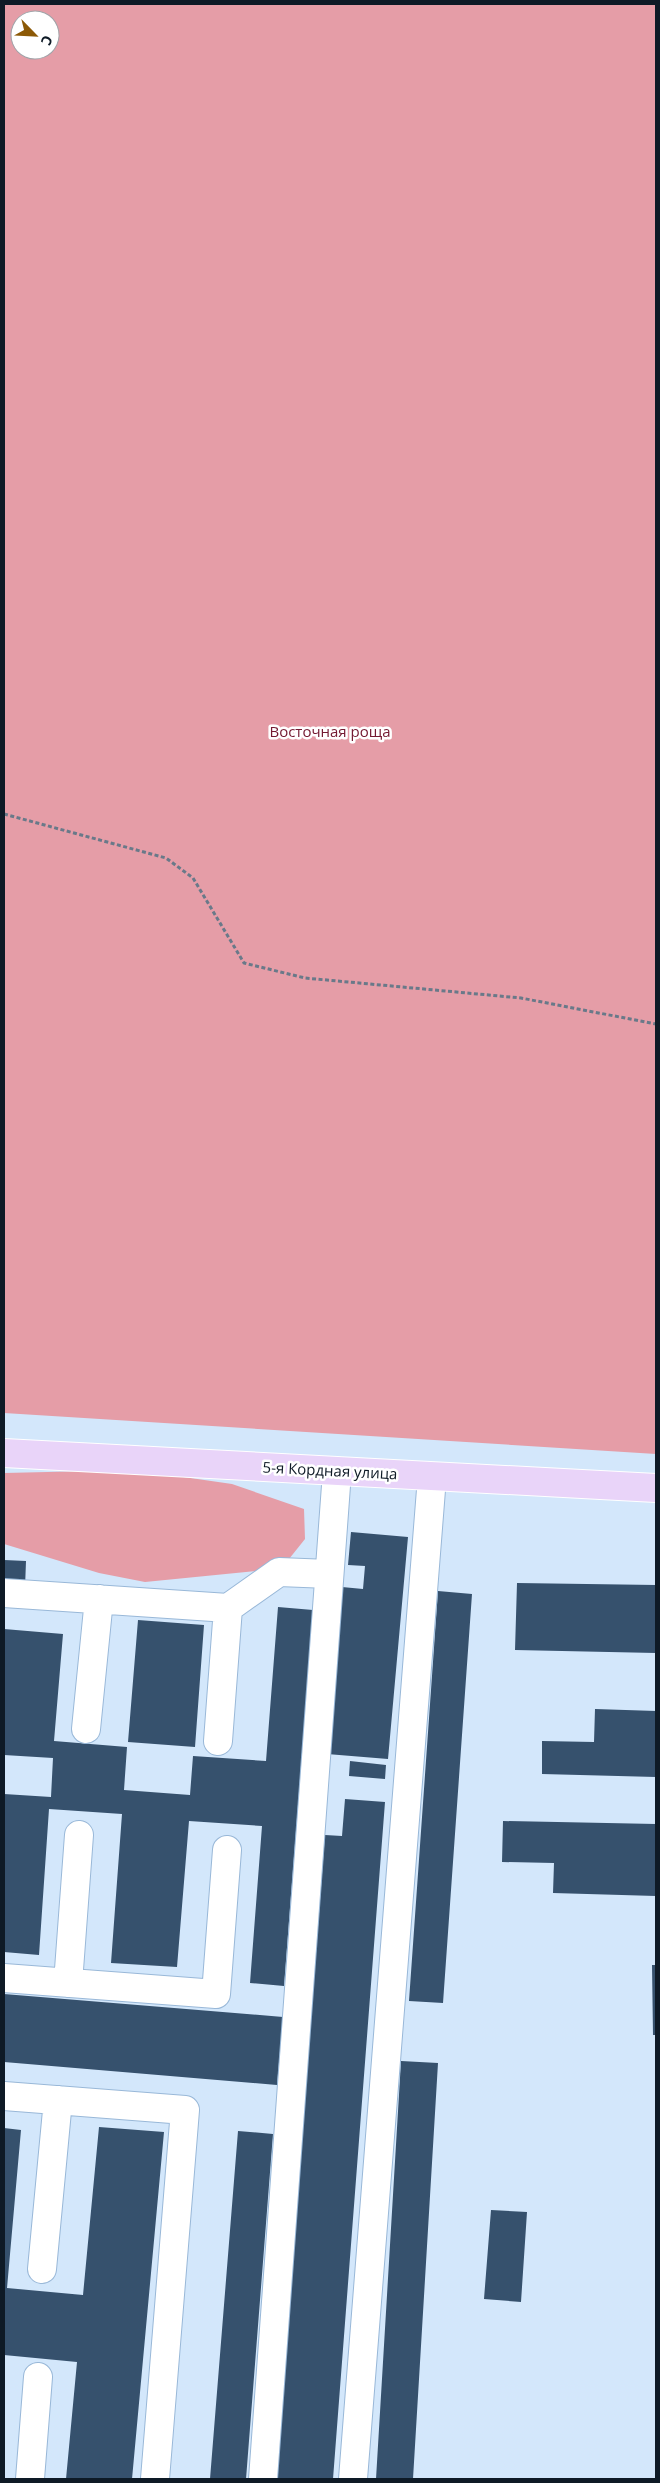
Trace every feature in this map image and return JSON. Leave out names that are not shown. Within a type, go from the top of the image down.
[{"type":"main road","name":"5-я Кордная улица","points":[[4,1453],[656,1488]]},
{"type":"lane","points":[[263,2479],[337,1472]]},
{"type":"lane","points":[[353,2479],[432,1476]]},
{"type":"lane","points":[[4,1593],[228,1608],[279,1572],[329,1574]]},
{"type":"lane","points":[[86,1729],[99,1599]]},
{"type":"lane","points":[[218,1741],[228,1608]]},
{"type":"lane","points":[[68,1983],[78,1835]]},
{"type":"lane","points":[[4,1978],[216,1994],[227,1850]]},
{"type":"lane","points":[[4,2096],[185,2110],[155,2479]]},
{"type":"lane","points":[[42,2269],[58,2100]]},
{"type":"lane","points":[[30,2479],[38,2377]]},
{"type":"path","points":[[4,814],[166,858],[193,878],[244,963],[305,978],[521,998],[656,1024]]},
{"type":"green space","name":"Восточная роща","points":[[4,4],[656,4],[656,1454],[4,1413]]},
{"type":"green space","points":[[135,1470],[232,1484],[304,1509],[305,1539],[289,1559],[257,1571],[145,1582],[99,1573],[4,1544],[4,1473]]},
{"type":"building","points":[[351,1532],[408,1537],[388,1759],[327,1754],[342,1587],[363,1589],[365,1566],[348,1565]]},
{"type":"building","points":[[4,1560],[26,1561],[25,1588],[4,1588]]},
{"type":"building","points":[[517,1583],[656,1585],[656,1653],[515,1650]]},
{"type":"building","points":[[438,1591],[472,1594],[443,2003],[409,2001]]},
{"type":"building","points":[[278,1607],[313,1610],[284,1986],[250,1983],[262,1826],[189,1821],[177,1967],[111,1963],[122,1814],[49,1809],[39,1955],[4,1952],[4,1794],[51,1797],[53,1758],[4,1755],[4,1629],[63,1634],[54,1741],[127,1747],[124,1790],[190,1795],[193,1756],[266,1761]]},
{"type":"building","points":[[138,1620],[204,1625],[195,1747],[128,1742]]},
{"type":"building","points":[[595,1709],[656,1711],[656,1777],[542,1774],[542,1741],[594,1742]]},
{"type":"building","points":[[350,1761],[386,1765],[385,1779],[349,1776]]},
{"type":"building","points":[[345,1799],[385,1802],[333,2479],[276,2479],[325,1835],[342,1836]]},
{"type":"building","points":[[503,1821],[656,1824],[656,1896],[553,1893],[554,1863],[502,1862]]},
{"type":"building","points":[[652,1965],[656,1965],[656,2035],[653,2035]]},
{"type":"building","points":[[4,1994],[283,2017],[277,2085],[4,2062]]},
{"type":"building","points":[[401,2061],[438,2063],[413,2479],[376,2479]]},
{"type":"building","points":[[99,2127],[164,2132],[132,2479],[66,2479],[77,2362],[4,2355],[4,2128],[21,2130],[7,2288],[83,2295]]},
{"type":"building","points":[[238,2131],[273,2134],[246,2479],[210,2479]]},
{"type":"building","points":[[491,2210],[527,2212],[521,2302],[484,2299]]}]
